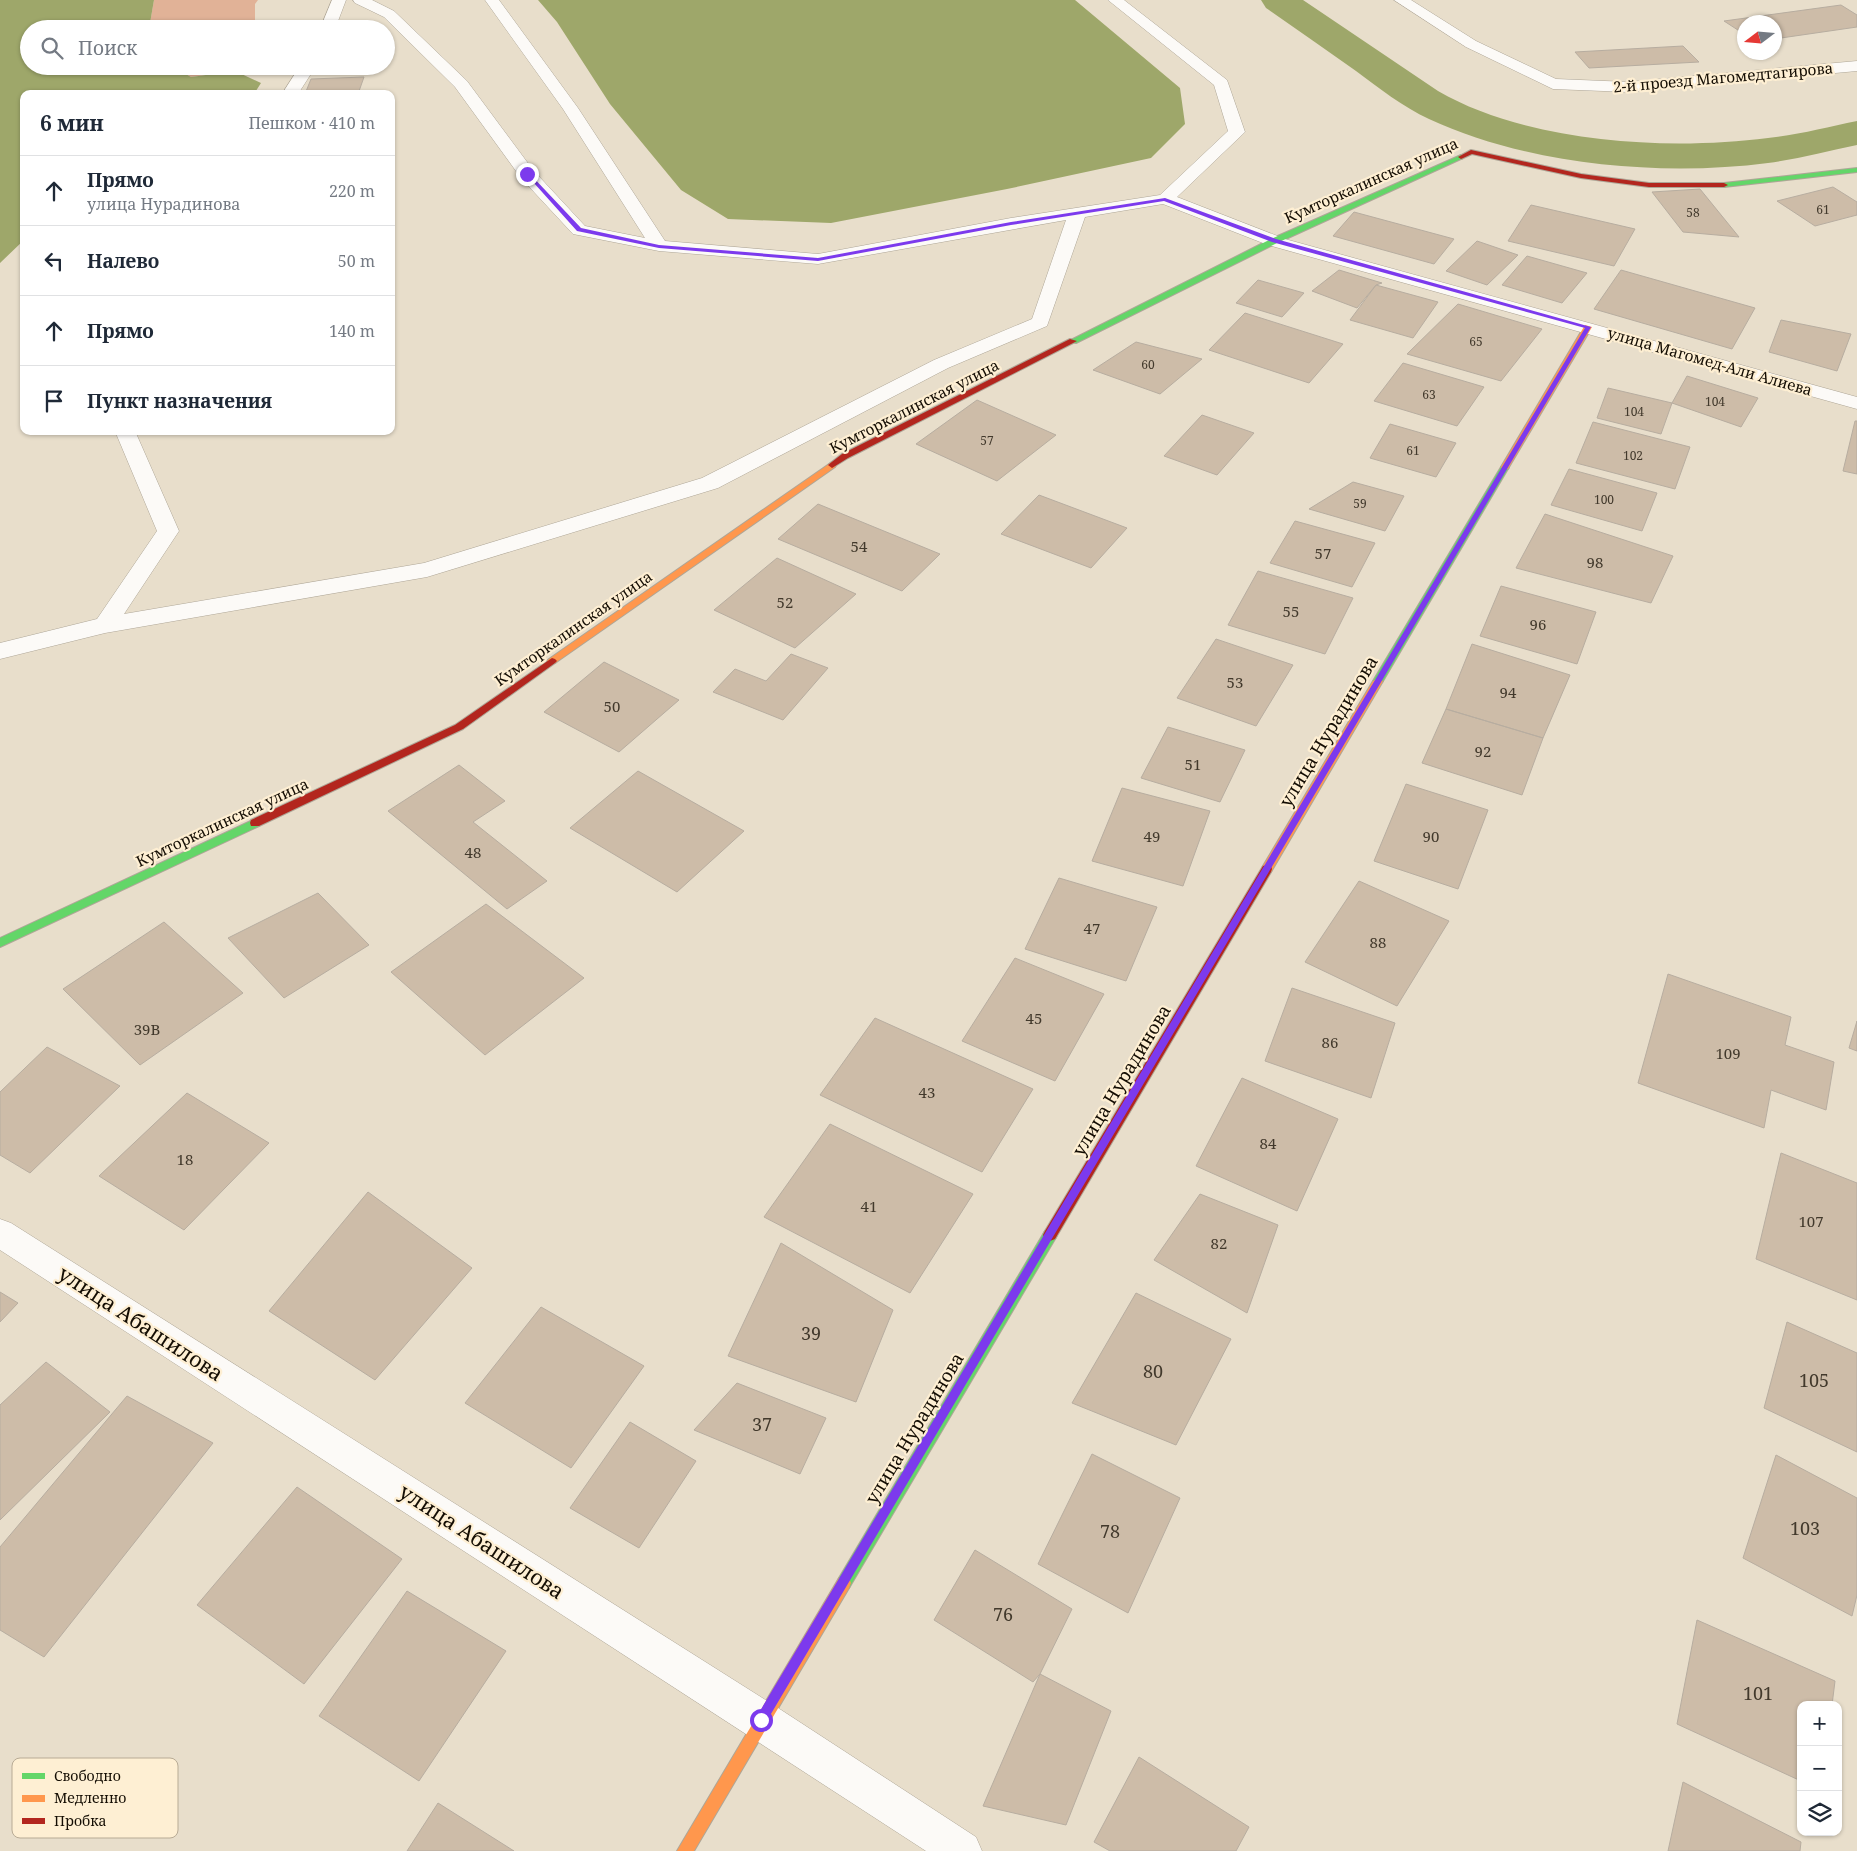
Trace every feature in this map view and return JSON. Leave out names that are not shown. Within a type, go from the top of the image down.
[{"type":"street","points":[[331,20],[339,0]]},
{"type":"street","points":[[360,0],[389,14],[461,84],[527,174],[579,230],[659,246],[818,259],[1011,223],[1165,199],[1237,132],[1221,83],[1115,0]]},
{"type":"street","points":[[492,0],[570,108],[659,246]]},
{"type":"street","name":"2-й проезд Магомедтагирова","points":[[1401,0],[1471,44],[1553,84],[1628,87],[1857,66]]},
{"type":"street","points":[[293,90],[302,75]]},
{"type":"street","name":"Кумторкалинская улица","points":[[0,943],[459,727],[845,456],[1274,240],[1471,152],[1581,176],[1649,185],[1725,185],[1857,170]]},
{"type":"street","name":"улица Магомед-Али Алиева","points":[[1165,199],[1274,240],[1857,403]]},
{"type":"street","points":[[0,651],[105,625],[427,570],[710,483],[941,364],[1040,322],[1077,213]]},
{"type":"street","name":"улица Нурадинова","points":[[685,1851],[1588,327]]},
{"type":"street","points":[[105,625],[168,531],[127,435]]},
{"type":"street","name":"улица Абашилова","points":[[0,1233],[761,1720],[962,1851]]},
{"type":"shaded area","points":[[0,0],[154,0],[151,20],[20,20],[20,75],[188,75],[191,77],[244,75],[261,83],[257,90],[20,90],[20,244],[0,263]]},
{"type":"shaded area","points":[[154,0],[258,0],[255,4],[255,20],[151,20]]},
{"type":"shaded area","points":[[538,0],[1075,0],[1180,88],[1185,124],[1151,158],[1007,189],[831,223],[728,219],[681,190],[610,104],[557,22]]},
{"type":"shaded area","points":[[188,75],[206,75],[191,77]]},
{"type":"building","points":[[1841,5],[1857,15],[1857,27],[1782,38],[1782,15],[1768,15]]},
{"type":"building","points":[[1737,19],[1737,29],[1724,21]]},
{"type":"building","points":[[1683,46],[1699,62],[1589,68],[1575,52]]},
{"type":"building","points":[[364,77],[359,90],[307,90],[311,79]]},
{"type":"building","points":[[1833,187],[1857,202],[1857,215],[1815,226],[1777,201]]},
{"type":"building","points":[[1700,189],[1739,237],[1683,232],[1652,192]]},
{"type":"building","points":[[1531,205],[1635,229],[1614,266],[1508,241]]},
{"type":"building","points":[[1354,212],[1454,239],[1434,264],[1333,236]]},
{"type":"building","points":[[1477,241],[1518,255],[1487,285],[1446,271]]},
{"type":"building","points":[[1527,256],[1587,273],[1562,303],[1502,285]]},
{"type":"building","points":[[1339,270],[1382,283],[1376,285],[1357,308],[1312,291]]},
{"type":"building","points":[[1621,270],[1755,308],[1732,349],[1594,309]]},
{"type":"building","points":[[1258,280],[1304,293],[1282,317],[1236,303]]},
{"type":"building","points":[[1376,285],[1438,302],[1413,338],[1350,320]]},
{"type":"building","points":[[1458,304],[1542,329],[1501,381],[1407,354]]},
{"type":"building","points":[[1245,313],[1343,344],[1309,383],[1209,350]]},
{"type":"building","points":[[1781,320],[1851,334],[1837,371],[1769,352]]},
{"type":"building","points":[[1136,342],[1202,359],[1160,394],[1093,370]]},
{"type":"building","points":[[1403,363],[1484,387],[1457,426],[1374,401]]},
{"type":"building","points":[[1687,376],[1758,398],[1741,427],[1672,403]]},
{"type":"building","points":[[1608,388],[1672,403],[1661,434],[1597,418]]},
{"type":"building","points":[[977,400],[1056,435],[997,481],[916,444]]},
{"type":"building","points":[[1202,415],[1254,433],[1217,475],[1164,456]]},
{"type":"building","points":[[1855,421],[1857,421],[1857,474],[1843,471]]},
{"type":"building","points":[[1593,422],[1690,447],[1675,489],[1576,463]]},
{"type":"building","points":[[1390,424],[1456,443],[1436,477],[1370,458]]},
{"type":"building","points":[[1569,469],[1657,493],[1642,531],[1551,505]]},
{"type":"building","points":[[1353,482],[1404,496],[1385,531],[1309,509]]},
{"type":"building","points":[[1039,495],[1127,528],[1091,568],[1001,534]]},
{"type":"building","points":[[818,504],[940,554],[902,591],[778,539]]},
{"type":"building","points":[[1545,514],[1673,556],[1651,603],[1516,568]]},
{"type":"building","points":[[1295,521],[1375,543],[1352,587],[1270,563]]},
{"type":"building","points":[[777,558],[856,594],[795,648],[714,610]]},
{"type":"building","points":[[1258,571],[1353,598],[1325,654],[1228,625]]},
{"type":"building","points":[[1501,586],[1596,612],[1577,664],[1480,636]]},
{"type":"building","points":[[1216,639],[1293,665],[1256,726],[1177,698]]},
{"type":"building","points":[[1472,644],[1570,675],[1543,738],[1446,709]]},
{"type":"building","points":[[791,654],[828,668],[783,720],[713,692],[735,669],[766,681]]},
{"type":"building","points":[[604,662],[679,700],[619,752],[544,712]]},
{"type":"building","points":[[1446,709],[1543,738],[1522,795],[1422,763]]},
{"type":"building","points":[[1168,727],[1245,750],[1220,802],[1141,778]]},
{"type":"building","points":[[459,765],[505,801],[473,822],[547,881],[507,909],[388,811]]},
{"type":"building","points":[[638,771],[744,831],[677,892],[570,828]]},
{"type":"building","points":[[1406,784],[1488,810],[1458,889],[1374,861]]},
{"type":"building","points":[[1122,788],[1210,811],[1183,886],[1092,861]]},
{"type":"building","points":[[1059,878],[1157,907],[1126,981],[1025,949]]},
{"type":"building","points":[[1359,881],[1449,921],[1397,1006],[1305,962]]},
{"type":"building","points":[[318,893],[369,945],[284,998],[228,938]]},
{"type":"building","points":[[486,904],[584,978],[485,1055],[391,972]]},
{"type":"building","points":[[164,922],[243,993],[140,1065],[63,989]]},
{"type":"building","points":[[1015,958],[1104,994],[1055,1081],[962,1041]]},
{"type":"building","points":[[1668,974],[1791,1017],[1785,1045],[1834,1062],[1826,1110],[1771,1090],[1764,1128],[1638,1083]]},
{"type":"building","points":[[1292,988],[1395,1023],[1371,1098],[1265,1061]]},
{"type":"building","points":[[875,1018],[1033,1089],[982,1172],[820,1095]]},
{"type":"building","points":[[1857,1021],[1857,1051],[1849,1048]]},
{"type":"building","points":[[47,1047],[120,1086],[30,1173],[0,1155],[0,1092]]},
{"type":"building","points":[[1242,1078],[1338,1119],[1297,1211],[1196,1166]]},
{"type":"building","points":[[187,1093],[269,1143],[184,1230],[99,1176]]},
{"type":"building","points":[[830,1124],[973,1194],[910,1293],[764,1217]]},
{"type":"building","points":[[1781,1153],[1857,1183],[1857,1300],[1756,1259]]},
{"type":"building","points":[[368,1192],[472,1268],[375,1380],[269,1311]]},
{"type":"building","points":[[1200,1194],[1278,1225],[1247,1313],[1154,1260]]},
{"type":"building","points":[[781,1243],[893,1310],[856,1402],[728,1356]]},
{"type":"building","points":[[0,1292],[18,1303],[0,1322]]},
{"type":"building","points":[[1136,1293],[1231,1339],[1176,1445],[1072,1403]]},
{"type":"building","points":[[541,1307],[644,1366],[571,1468],[465,1403]]},
{"type":"building","points":[[1787,1322],[1857,1353],[1857,1452],[1764,1408]]},
{"type":"building","points":[[46,1362],[110,1412],[0,1520],[0,1405]]},
{"type":"building","points":[[737,1383],[826,1418],[800,1474],[694,1430]]},
{"type":"building","points":[[127,1396],[213,1443],[44,1657],[0,1630],[0,1547]]},
{"type":"building","points":[[630,1422],[696,1461],[639,1548],[570,1508]]},
{"type":"building","points":[[1092,1454],[1180,1498],[1128,1613],[1038,1564]]},
{"type":"building","points":[[1776,1455],[1857,1498],[1857,1595],[1852,1616],[1743,1558]]},
{"type":"building","points":[[297,1487],[402,1559],[304,1684],[197,1605]]},
{"type":"building","points":[[975,1550],[1072,1609],[1040,1674],[1033,1682],[934,1620]]},
{"type":"building","points":[[407,1591],[506,1651],[419,1781],[319,1716]]},
{"type":"building","points":[[1697,1620],[1835,1681],[1832,1701],[1797,1701],[1797,1779],[1677,1724]]},
{"type":"building","points":[[1040,1674],[1111,1711],[1066,1825],[983,1806]]},
{"type":"building","points":[[1139,1757],[1249,1827],[1236,1851],[1110,1851],[1094,1842]]},
{"type":"building","points":[[1683,1782],[1801,1842],[1800,1851],[1668,1851]]},
{"type":"building","points":[[438,1803],[514,1851],[407,1851]]},
{"type":"waterway","points":[[1279,0],[1397,83],[1433,105],[1477,124],[1514,136],[1596,150],[1638,154],[1719,155],[1769,151],[1857,133]]},
{"type":"traffic: fast","points":[[1073,341],[1274,241],[1461,157]]},
{"type":"traffic: fast","points":[[1724,185],[1857,170]]},
{"type":"traffic: fast","points":[[1378,681],[1505,467]]},
{"type":"traffic: fast","points":[[0,943],[255,823]]},
{"type":"traffic: fast","points":[[844,1583],[1050,1235]]},
{"type":"traffic: slow","points":[[1505,467],[1588,327]]},
{"type":"traffic: slow","points":[[552,661],[832,465]]},
{"type":"traffic: slow","points":[[1267,869],[1378,681]]},
{"type":"traffic: slow","points":[[685,1851],[844,1583]]},
{"type":"traffic: jam","points":[[1461,157],[1471,152],[1581,176],[1649,185],[1724,185]]},
{"type":"traffic: jam","points":[[832,465],[845,456],[1073,341]]},
{"type":"traffic: jam","points":[[255,823],[459,727],[552,661]]},
{"type":"traffic: jam","points":[[1050,1235],[1267,869]]},
{"type":"route","points":[[527,174],[579,230],[659,246],[818,259],[1011,223],[1165,199],[1274,240],[1588,327],[761,1720]]}]
